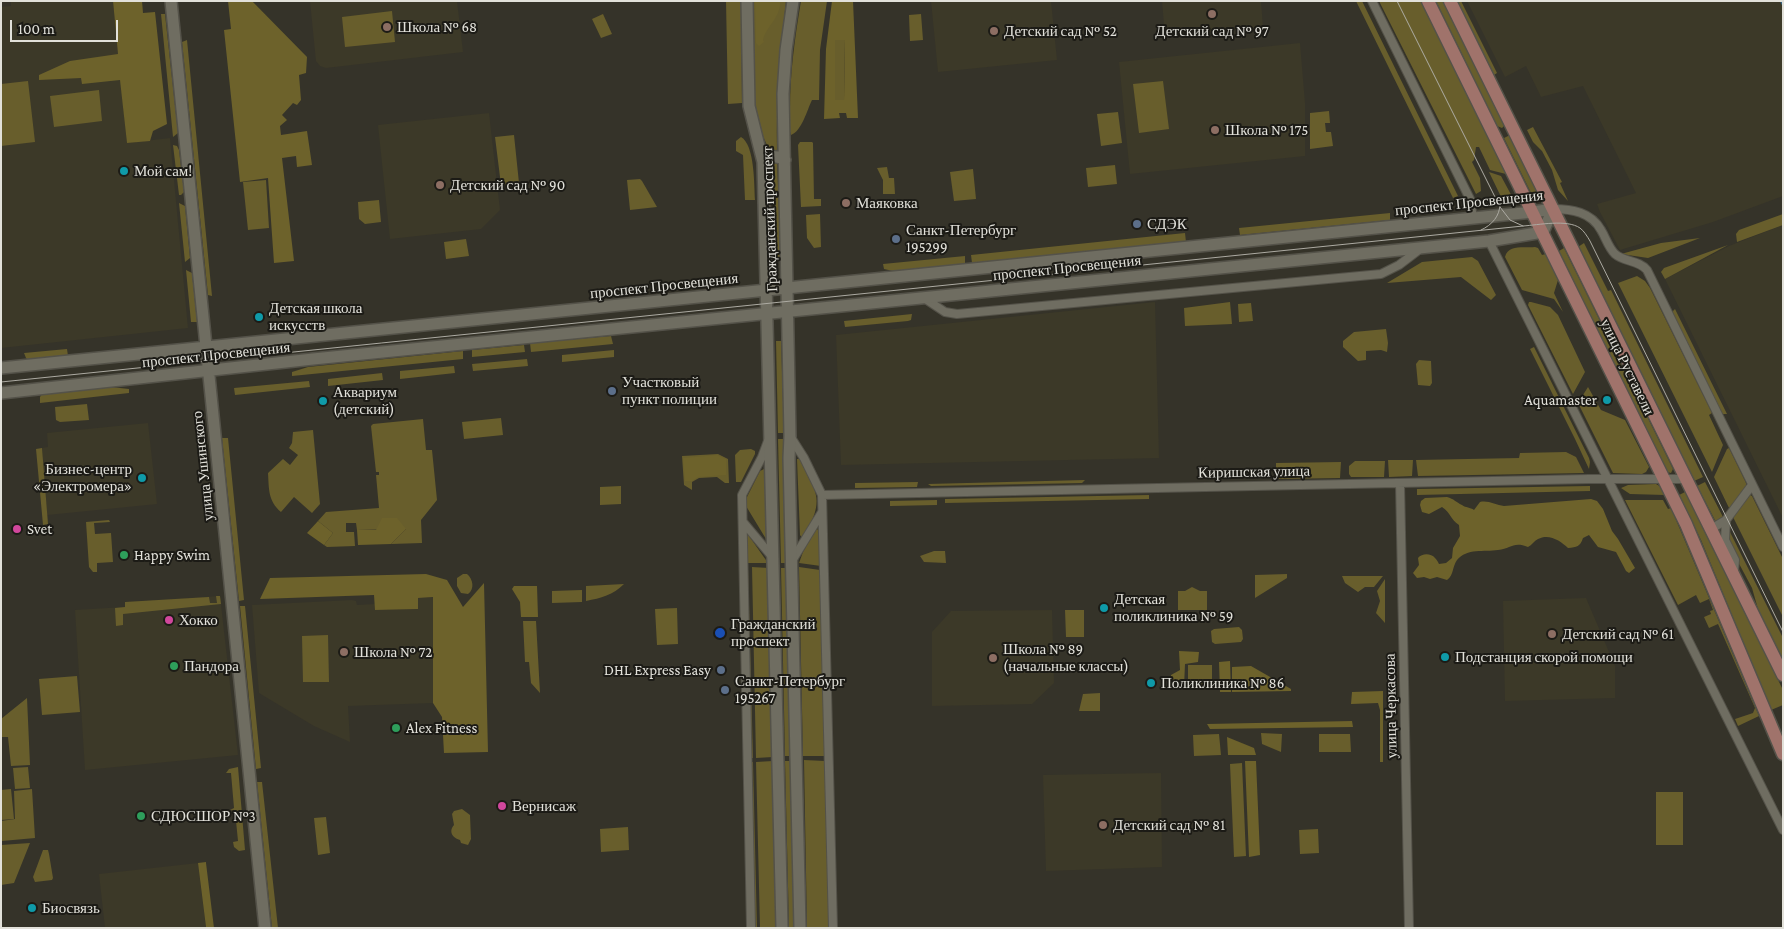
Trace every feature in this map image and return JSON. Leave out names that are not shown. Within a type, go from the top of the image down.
[{"type":"main road","name":"улица Ушинского","points":[[171,1],[265,928]]},
{"type":"main road","name":"Гражданский проспект","points":[[747,1],[749,106],[763,162],[782,928]]},
{"type":"main road","name":"Гражданский проспект","points":[[793,1],[784,74],[783,126],[800,928]]},
{"type":"main road","name":"улица Руставели","points":[[1428,1],[1694,541],[1783,754]]},
{"type":"main road","name":"улица Руставели","points":[[1450,1],[1783,675]]},
{"type":"main road","points":[[1492,131],[1500,134],[1504,133],[1507,131],[1510,123]]},
{"type":"main road","points":[[763,162],[767,158],[774,157],[780,157],[784,160]]},
{"type":"main road","name":"проспект Просвещения","points":[[1,368],[1553,209]]},
{"type":"main road","name":"проспект Просвещения","points":[[1,393],[313,359],[1489,241],[1542,232],[1553,209]]},
{"type":"street","points":[[1372,1],[1470,199],[1473,218]]},
{"type":"street","points":[[1553,209],[1584,213],[1601,228],[1614,253],[1620,258],[1640,264],[1646,270],[1783,547]]},
{"type":"street","points":[[1489,241],[1783,830]]},
{"type":"street","points":[[924,298],[945,312],[957,314],[1381,274],[1399,265],[1421,248]]},
{"type":"street","points":[[790,436],[804,458],[822,495],[832,928]]},
{"type":"street","points":[[751,928],[742,495],[762,457],[769,438]]},
{"type":"street","name":"Киришская улица","points":[[822,495],[1687,479]]},
{"type":"street","name":"улица Черкасова","points":[[1400,483],[1409,928]]},
{"type":"street","points":[[1712,529],[1726,520],[1752,485]]},
{"type":"street","points":[[792,561],[822,512]]},
{"type":"street","points":[[1726,520],[1725,540],[1735,560],[1734,574]]},
{"type":"street","points":[[743,522],[774,559]]},
{"type":"shaded area","points":[[113,1],[127,143],[170,138],[188,328],[1,348],[1,7],[11,6],[11,2]]},
{"type":"shaded area","points":[[113,1],[142,1],[143,13],[155,12],[167,124],[153,131],[150,141],[127,143],[120,80],[82,84],[81,78],[39,80],[39,75],[70,61],[118,54]]},
{"type":"shaded area","points":[[228,1],[252,1],[307,57],[306,73],[299,75],[301,100],[297,105],[293,103],[282,115],[287,120],[280,126],[281,135],[307,131],[312,165],[297,167],[296,156],[282,158],[294,261],[274,263],[268,178],[240,182],[224,30],[231,29]]},
{"type":"shaded area","name":"Школа № 68","points":[[310,1],[457,1],[463,52],[326,68],[320,66],[316,61]]},
{"type":"shaded area","points":[[726,1],[741,1],[742,103],[728,104]]},
{"type":"shaded area","points":[[752,1],[786,1],[779,76],[777,152],[771,154],[757,123],[754,105]]},
{"type":"shaded area","points":[[755,1],[780,1],[776,17],[767,30],[764,42],[759,46],[756,43]]},
{"type":"shaded area","points":[[801,1],[827,1],[820,50],[819,100],[812,100],[801,125],[791,135],[789,125],[791,82]]},
{"type":"shaded area","points":[[832,1],[853,1],[858,118],[847,118],[846,113],[839,113],[840,118],[824,119],[826,49]],"holes":[[[835,40],[845,40],[844,100],[835,100]]]},
{"type":"shaded area","name":"Детский сад № 52","points":[[931,1],[1051,1],[1057,60],[938,72]]},
{"type":"shaded area","name":"Детский сад № 97","points":[[1162,1],[1261,1],[1263,27],[1165,36]]},
{"type":"shaded area","points":[[1356,1],[1362,1],[1458,196],[1453,198]]},
{"type":"shaded area","points":[[1379,1],[1421,1],[1506,174],[1490,170],[1479,147],[1476,147],[1472,162],[1480,178],[1481,191],[1476,194]]},
{"type":"shaded area","points":[[1436,1],[1443,1],[1504,123],[1502,128],[1497,126]]},
{"type":"shaded area","points":[[1457,1],[1461,1],[1497,73],[1494,75]]},
{"type":"shaded area","points":[[1467,1],[1783,1],[1783,196],[1713,222],[1620,250],[1597,204],[1636,193],[1583,86],[1541,97],[1526,66],[1505,77]]},
{"type":"shaded area","points":[[392,11],[395,42],[345,47],[342,17]]},
{"type":"shaded area","points":[[161,14],[165,14],[178,133],[173,137]]},
{"type":"shaded area","points":[[603,14],[612,34],[601,38],[592,19]]},
{"type":"shaded area","points":[[921,14],[923,40],[910,41],[909,15]]},
{"type":"shaded area","points":[[187,40],[212,296],[208,295],[182,42]]},
{"type":"shaded area","points":[[835,40],[845,40],[844,100],[835,100]]},
{"type":"shaded area","name":"Школа № 175","points":[[1300,43],[1305,103],[1305,156],[1130,174],[1119,62]]},
{"type":"shaded area","points":[[28,81],[35,142],[1,146],[1,84]]},
{"type":"shaded area","points":[[1163,81],[1169,129],[1139,133],[1133,84]]},
{"type":"shaded area","points":[[99,90],[102,121],[54,127],[50,96]]},
{"type":"shaded area","points":[[1329,111],[1330,123],[1325,123],[1326,132],[1331,132],[1333,146],[1310,149],[1310,113]]},
{"type":"shaded area","points":[[1118,112],[1122,143],[1101,146],[1097,114]]},
{"type":"shaded area","name":"Детский сад № 90","points":[[489,113],[500,210],[481,229],[390,239],[378,125]]},
{"type":"shaded area","points":[[1533,127],[1562,182],[1560,183],[1568,201],[1558,190],[1552,170],[1542,151],[1533,142],[1527,130]]},
{"type":"shaded area","points":[[514,135],[519,183],[501,185],[495,137]]},
{"type":"shaded area","points":[[1510,135],[1540,196],[1533,197],[1504,138]]},
{"type":"shaded area","points":[[741,137],[746,141],[751,156],[755,200],[745,200],[743,155],[736,151],[736,141]]},
{"type":"shaded area","points":[[800,142],[813,143],[814,199],[821,199],[821,206],[801,207],[798,145]]},
{"type":"shaded area","points":[[173,145],[177,146],[179,150],[184,192],[181,195],[179,195]]},
{"type":"shaded area","points":[[777,161],[781,260],[774,260],[772,164]]},
{"type":"shaded area","points":[[1115,165],[1117,184],[1088,187],[1086,168]]},
{"type":"shaded area","points":[[887,167],[889,178],[894,178],[895,194],[883,194],[883,180],[877,168]]},
{"type":"shaded area","points":[[973,169],[976,199],[954,201],[950,172]]},
{"type":"shaded area","points":[[1489,172],[1501,176],[1515,202],[1505,205]]},
{"type":"shaded area","points":[[640,179],[657,207],[630,210],[627,180]]},
{"type":"shaded area","points":[[266,180],[269,228],[248,230],[243,182]]},
{"type":"shaded area","points":[[379,200],[381,222],[365,224],[359,219],[358,202]]},
{"type":"shaded area","points":[[179,203],[185,206],[190,258],[185,262]]},
{"type":"shaded area","points":[[1390,213],[1390,220],[1240,235],[1239,228]]},
{"type":"shaded area","points":[[820,214],[821,247],[814,248],[807,238],[806,215]]},
{"type":"shaded area","points":[[1783,214],[1783,225],[1737,242],[1736,234],[1739,230]]},
{"type":"shaded area","points":[[1783,225],[1783,518],[1665,279],[1729,246]]},
{"type":"shaded area","points":[[1185,233],[1186,242],[972,263],[971,255]]},
{"type":"shaded area","points":[[1700,238],[1648,258],[1621,254],[1661,243]]},
{"type":"shaded area","points":[[466,239],[469,256],[446,259],[444,242]]},
{"type":"shaded area","points":[[1584,243],[1608,291],[1611,290],[1703,477],[1694,481],[1578,247]]},
{"type":"shaded area","points":[[1728,245],[1665,279],[1661,272],[1664,268]]},
{"type":"shaded area","points":[[1513,248],[1538,248],[1542,255],[1546,254],[1558,280],[1554,293],[1563,312],[1554,299],[1522,290],[1505,257],[1509,250]]},
{"type":"shaded area","points":[[1564,248],[1673,469],[1671,473],[1667,472],[1559,251]]},
{"type":"shaded area","points":[[965,256],[965,264],[893,271],[884,269],[883,264]]},
{"type":"shaded area","points":[[1472,257],[1478,261],[1496,295],[1491,300],[1461,277],[1387,283],[1422,262]]},
{"type":"shaded area","points":[[186,270],[192,273],[197,322],[191,322]]},
{"type":"shaded area","points":[[1637,276],[1645,281],[1650,288],[1712,413],[1709,415],[1723,445],[1712,472],[1618,283]]},
{"type":"shaded area","points":[[1155,302],[1159,458],[841,465],[836,335]]},
{"type":"shaded area","points":[[1230,302],[1232,324],[1185,326],[1184,308]]},
{"type":"shaded area","points":[[1529,302],[1550,307],[1558,315],[1585,372],[1573,394],[1528,305]]},
{"type":"shaded area","points":[[1251,303],[1253,321],[1239,322],[1238,304]]},
{"type":"shaded area","points":[[1675,309],[1727,414],[1722,414],[1673,315]]},
{"type":"shaded area","points":[[912,314],[911,320],[908,321],[845,327],[844,321]]},
{"type":"shaded area","points":[[1386,329],[1387,352],[1381,350],[1366,351],[1366,360],[1358,361],[1343,347],[1343,341],[1354,332]]},
{"type":"shaded area","points":[[611,336],[613,344],[531,352],[530,343]]},
{"type":"shaded area","points":[[776,341],[781,341],[784,433],[778,433]]},
{"type":"shaded area","points":[[524,345],[525,352],[472,357],[472,350]]},
{"type":"shaded area","points":[[1534,347],[1589,458],[1589,469],[1530,349]]},
{"type":"shaded area","points":[[67,349],[68,356],[28,360],[24,353]]},
{"type":"shaded area","points":[[614,350],[614,357],[562,362],[562,355]]},
{"type":"shaded area","points":[[463,351],[463,359],[292,376],[292,372],[308,367]]},
{"type":"shaded area","points":[[527,359],[528,366],[473,371],[472,364]]},
{"type":"shaded area","points":[[1419,360],[1431,361],[1432,383],[1430,386],[1418,385],[1416,364]]},
{"type":"shaded area","points":[[454,366],[455,373],[400,379],[400,371]]},
{"type":"shaded area","points":[[382,373],[383,380],[328,386],[328,379]]},
{"type":"shaded area","points":[[309,381],[310,387],[235,395],[234,388]]},
{"type":"shaded area","points":[[111,387],[129,389],[129,393],[40,403],[42,394]]},
{"type":"shaded area","points":[[1588,387],[1601,410],[1625,420],[1649,467],[1646,472],[1642,474],[1613,473],[1578,403]]},
{"type":"shaded area","points":[[87,404],[89,420],[60,422],[56,420],[55,407]]},
{"type":"shaded area","points":[[501,418],[503,435],[464,439],[462,422]]},
{"type":"shaded area","points":[[423,419],[426,450],[432,450],[437,500],[421,520],[422,543],[391,544],[406,529],[357,530],[356,523],[346,523],[346,532],[354,532],[355,546],[327,547],[324,545],[333,533],[318,521],[326,512],[379,508],[376,475],[379,475],[379,472],[376,472],[371,426],[373,424]]},
{"type":"shaded area","points":[[148,423],[157,504],[47,515],[42,448],[48,447],[47,433]]},
{"type":"shaded area","points":[[313,430],[320,504],[312,513],[294,497],[281,512],[271,499],[268,473],[283,459],[290,465],[298,455],[289,448],[292,443],[293,432]]},
{"type":"shaded area","points":[[222,438],[228,438],[244,600],[239,601]]},
{"type":"shaded area","points":[[778,439],[784,439],[787,563],[781,563]]},
{"type":"shaded area","points":[[42,448],[48,524],[43,525],[36,449]]},
{"type":"shaded area","points":[[1729,448],[1746,483],[1746,486],[1730,510],[1714,477]]},
{"type":"shaded area","points":[[751,449],[755,451],[755,454],[741,482],[736,482],[735,455],[740,450]]},
{"type":"shaded area","points":[[1566,452],[1576,457],[1584,473],[1418,476],[1416,460],[1519,458],[1520,453]]},
{"type":"shaded area","points":[[718,454],[728,459],[729,483],[725,483],[717,477],[699,478],[692,482],[692,490],[684,485],[682,456]]},
{"type":"shaded area","points":[[717,455],[726,459],[726,475],[698,477],[692,481],[685,481],[683,458]]},
{"type":"shaded area","points":[[797,459],[800,459],[815,490],[817,505],[811,523],[805,536],[802,538],[800,535]]},
{"type":"shaded area","points":[[1388,460],[1413,460],[1412,476],[1389,477]]},
{"type":"shaded area","points":[[1355,461],[1385,461],[1384,477],[1351,477],[1349,466]]},
{"type":"shaded area","points":[[1341,462],[1340,478],[1279,479],[1276,476],[1276,463]]},
{"type":"shaded area","points":[[764,469],[767,539],[746,506],[745,501],[760,471]]},
{"type":"shaded area","points":[[1085,480],[1082,483],[931,486],[928,484]]},
{"type":"shaded area","points":[[918,482],[917,487],[855,488],[855,483]]},
{"type":"shaded area","points":[[1705,482],[1723,517],[1716,522],[1697,486]]},
{"type":"shaded area","points":[[1656,484],[1661,487],[1665,495],[1630,494],[1621,488],[1628,485]]},
{"type":"shaded area","points":[[621,486],[621,504],[600,505],[600,487]]},
{"type":"shaded area","points":[[1590,486],[1590,491],[1417,495],[1417,489]]},
{"type":"shaded area","points":[[1685,492],[1783,690],[1783,705],[1771,710],[1701,540],[1679,495]]},
{"type":"shaded area","points":[[1149,495],[1149,499],[945,503],[945,499]]},
{"type":"shaded area","points":[[1750,495],[1783,559],[1783,617],[1733,517]]},
{"type":"shaded area","points":[[1447,497],[1474,510],[1480,502],[1504,506],[1591,499],[1597,501],[1603,509],[1612,531],[1635,568],[1629,573],[1626,571],[1616,552],[1598,547],[1589,535],[1583,538],[1578,546],[1568,548],[1558,540],[1542,537],[1528,547],[1515,545],[1493,551],[1471,552],[1461,556],[1454,565],[1451,576],[1447,580],[1437,577],[1430,579],[1424,577],[1417,578],[1413,573],[1419,565],[1418,558],[1420,556],[1429,554],[1439,564],[1446,563],[1452,558],[1453,548],[1460,536],[1459,525],[1442,507],[1429,514],[1422,512],[1420,505],[1421,501],[1425,498]]},
{"type":"shaded area","points":[[937,500],[937,505],[890,506],[890,501]]},
{"type":"shaded area","points":[[1625,500],[1663,500],[1668,509],[1671,508],[1759,716],[1738,726],[1735,719],[1753,713],[1755,708],[1718,624],[1709,628],[1704,617],[1711,614],[1710,611],[1713,610],[1709,599],[1700,603],[1696,595],[1678,605]]},
{"type":"shaded area","points":[[382,518],[397,518],[406,529],[391,544],[358,545],[357,530],[376,530]]},
{"type":"shaded area","points":[[109,520],[110,522],[94,523],[95,534],[111,533],[113,562],[97,563],[97,572],[93,572],[89,567],[86,522]]},
{"type":"shaded area","points":[[318,521],[333,533],[324,545],[307,533]]},
{"type":"shaded area","points":[[1728,528],[1783,638],[1783,662],[1760,616],[1752,588],[1728,543]]},
{"type":"shaded area","points":[[816,529],[820,530],[821,566],[799,563],[803,552]]},
{"type":"shaded area","points":[[747,536],[749,536],[768,563],[747,563]]},
{"type":"shaded area","points":[[934,551],[945,551],[946,563],[924,562],[920,556]]},
{"type":"shaded area","points":[[748,567],[753,758],[751,758]]},
{"type":"shaded area","points":[[752,567],[769,568],[773,757],[756,758]]},
{"type":"shaded area","points":[[799,567],[820,570],[825,756],[803,756]]},
{"type":"shaded area","points":[[781,568],[787,568],[791,756],[785,756]]},
{"type":"shaded area","points":[[426,574],[447,580],[463,607],[484,583],[488,752],[444,753],[442,717],[433,703],[433,597],[418,598],[418,609],[375,610],[374,595],[260,599],[270,578]]},
{"type":"shaded area","points":[[467,574],[472,581],[472,589],[468,594],[461,593],[457,586],[457,578]]},
{"type":"shaded area","points":[[1287,574],[1287,578],[1255,598],[1255,575]]},
{"type":"shaded area","points":[[1342,576],[1383,576],[1374,587],[1365,587],[1358,592],[1345,583]]},
{"type":"shaded area","points":[[1385,579],[1385,623],[1376,613],[1380,601],[1377,591]]},
{"type":"shaded area","points":[[624,584],[606,596],[586,601],[586,586]]},
{"type":"shaded area","points":[[514,586],[537,586],[538,617],[521,617],[520,602],[512,589]]},
{"type":"shaded area","points":[[1192,587],[1200,591],[1207,591],[1207,610],[1178,610],[1178,591],[1185,591]]},
{"type":"shaded area","points":[[582,590],[582,602],[552,603],[552,591]]},
{"type":"shaded area","points":[[216,596],[220,596],[221,604],[123,614],[123,625],[116,626],[115,608],[125,607],[125,602],[209,597],[210,603],[217,603]]},
{"type":"shaded area","points":[[220,596],[238,755],[85,770],[75,610],[125,607],[125,602]]},
{"type":"shaded area","name":"Школа № 72","points":[[433,597],[433,703],[348,706],[350,742],[314,726],[259,693],[252,605],[352,600],[356,601],[357,605],[375,604],[375,610],[418,609],[418,598]]},
{"type":"shaded area","name":"Детский сад № 61","points":[[1586,598],[1615,666],[1615,698],[1505,701],[1503,601]]},
{"type":"shaded area","points":[[240,606],[245,606],[261,768],[256,769]]},
{"type":"shaded area","points":[[677,608],[678,644],[657,645],[655,609]]},
{"type":"shaded area","name":"Школа № 89 (начальные классы)","points":[[1052,610],[1054,683],[1032,704],[932,706],[932,632],[951,611]]},
{"type":"shaded area","points":[[1065,610],[1084,610],[1084,637],[1066,637]]},
{"type":"shaded area","points":[[523,621],[536,621],[540,693],[531,683],[529,662],[525,662]]},
{"type":"shaded area","points":[[1239,627],[1242,630],[1243,639],[1241,642],[1215,644],[1212,642],[1211,631],[1214,629]]},
{"type":"shaded area","points":[[328,635],[329,682],[303,682],[302,636]]},
{"type":"shaded area","points":[[1179,651],[1199,652],[1198,662],[1185,664],[1184,687],[1173,687],[1171,675],[1180,670]]},
{"type":"shaded area","points":[[1230,661],[1231,692],[1220,692],[1219,662]]},
{"type":"shaded area","points":[[1188,665],[1212,665],[1212,687],[1188,688]]},
{"type":"shaded area","points":[[1251,666],[1291,689],[1291,691],[1232,692],[1232,667]]},
{"type":"shaded area","points":[[77,676],[80,712],[42,715],[39,679]]},
{"type":"shaded area","points":[[1383,691],[1383,762],[1380,762],[1380,710],[1378,703],[1351,704],[1352,692]]},
{"type":"shaded area","points":[[1100,693],[1100,711],[1079,711],[1083,694]]},
{"type":"shaded area","points":[[27,698],[30,765],[11,766],[8,737],[1,737],[1,719]]},
{"type":"shaded area","points":[[1352,721],[1353,727],[1210,729],[1207,724]]},
{"type":"shaded area","points":[[1261,733],[1282,734],[1281,752],[1262,744]]},
{"type":"shaded area","points":[[1219,734],[1221,755],[1194,756],[1193,735]]},
{"type":"shaded area","points":[[1319,734],[1350,734],[1351,752],[1319,752]]},
{"type":"shaded area","points":[[1227,737],[1254,748],[1256,755],[1228,755]]},
{"type":"shaded area","points":[[804,760],[825,761],[829,928],[807,928]]},
{"type":"shaded area","points":[[773,761],[777,928],[760,928],[756,762]]},
{"type":"shaded area","points":[[785,761],[791,761],[795,928],[789,928]]},
{"type":"shaded area","points":[[1245,761],[1256,761],[1260,855],[1249,857]]},
{"type":"shaded area","points":[[751,762],[753,762],[757,928],[755,928]]},
{"type":"shaded area","points":[[1242,763],[1246,856],[1234,857],[1230,764]]},
{"type":"shaded area","points":[[28,767],[30,788],[15,789],[13,768]]},
{"type":"shaded area","points":[[238,767],[245,850],[239,851],[234,847],[233,842],[238,841],[235,811],[230,810],[234,808],[231,773],[226,773],[229,769]]},
{"type":"shaded area","name":"Детский сад № 81","points":[[1161,773],[1162,867],[1046,871],[1043,775]]},
{"type":"shaded area","points":[[257,782],[262,782],[278,928],[272,928]]},
{"type":"shaded area","points":[[11,789],[14,819],[1,820],[1,790]]},
{"type":"shaded area","points":[[32,789],[35,838],[2,841],[1,821],[15,819],[14,791]]},
{"type":"shaded area","points":[[1656,792],[1683,792],[1683,845],[1656,845]]},
{"type":"shaded area","points":[[462,809],[470,815],[471,839],[468,845],[461,843],[451,832],[454,825],[452,814],[454,811]]},
{"type":"shaded area","points":[[326,817],[330,853],[318,855],[314,818]]},
{"type":"shaded area","points":[[628,827],[629,850],[601,852],[600,829]]},
{"type":"shaded area","points":[[1318,829],[1319,853],[1300,854],[1299,830]]},
{"type":"shaded area","points":[[30,843],[14,883],[1,885],[1,845]]},
{"type":"shaded area","points":[[43,850],[48,850],[53,878],[52,880],[35,882],[33,877]]},
{"type":"shaded area","points":[[206,862],[214,928],[206,927],[198,863]]},
{"type":"shaded area","points":[[198,863],[206,928],[105,928],[99,874]]},
{"type":"waterway","points":[[1781,1],[1783,5]]},
{"type":"tram line","points":[[1397,1],[1500,207],[1510,220],[1523,226]]},
{"type":"tram line","points":[[1481,230],[1495,220],[1500,204]]},
{"type":"tram line","points":[[1,382],[1544,224],[1568,224],[1580,228],[1590,241],[1783,632]]},
{"type":"place","name":"Детский сад № 97","points":[[1212,14]]},
{"type":"place","name":"Школа № 68","points":[[387,27]]},
{"type":"place","name":"Детский сад № 52","points":[[994,31]]},
{"type":"place","name":"Школа № 175","points":[[1215,130]]},
{"type":"place","name":"Мой сам!","points":[[124,171]]},
{"type":"place","name":"Детский сад № 90","points":[[440,185]]},
{"type":"place","name":"Маяковка","points":[[846,203]]},
{"type":"place","name":"СДЭК","points":[[1137,224]]},
{"type":"place","name":"Санкт-Петербург 195299","points":[[896,239]]},
{"type":"place","name":"Детская школа искусств","points":[[259,317]]},
{"type":"place","name":"Участковый пункт полиции","points":[[612,391]]},
{"type":"place","name":"Aquamaster","points":[[1607,400]]},
{"type":"place","name":"Аквариум (детский)","points":[[323,401]]},
{"type":"place","name":"Бизнес-центр «Электромера»","points":[[142,478]]},
{"type":"place","name":"Svet","points":[[17,529]]},
{"type":"place","name":"Happy Swim","points":[[124,555]]},
{"type":"place","name":"Детская поликлиника № 59","points":[[1104,608]]},
{"type":"place","name":"Хокко","points":[[169,620]]},
{"type":"place","name":"Гражданский проспект","points":[[720,633]]},
{"type":"place","name":"Детский сад № 61","points":[[1552,634]]},
{"type":"place","name":"Школа № 72","points":[[344,652]]},
{"type":"place","name":"Подстанция скорой помощи","points":[[1445,657]]},
{"type":"place","name":"Школа № 89 (начальные классы)","points":[[993,658]]},
{"type":"place","name":"Пандора","points":[[174,666]]},
{"type":"place","name":"DHL Express Easy","points":[[721,670]]},
{"type":"place","name":"Поликлиника № 86","points":[[1151,683]]},
{"type":"place","name":"Санкт-Петербург 195267","points":[[725,690]]},
{"type":"place","name":"Alex Fitness","points":[[396,728]]},
{"type":"place","name":"Вернисаж","points":[[502,806]]},
{"type":"place","name":"СДЮСШОР №3","points":[[141,816]]},
{"type":"place","name":"Детский сад № 81","points":[[1103,825]]},
{"type":"place","name":"Биосвязь","points":[[32,908]]}]
